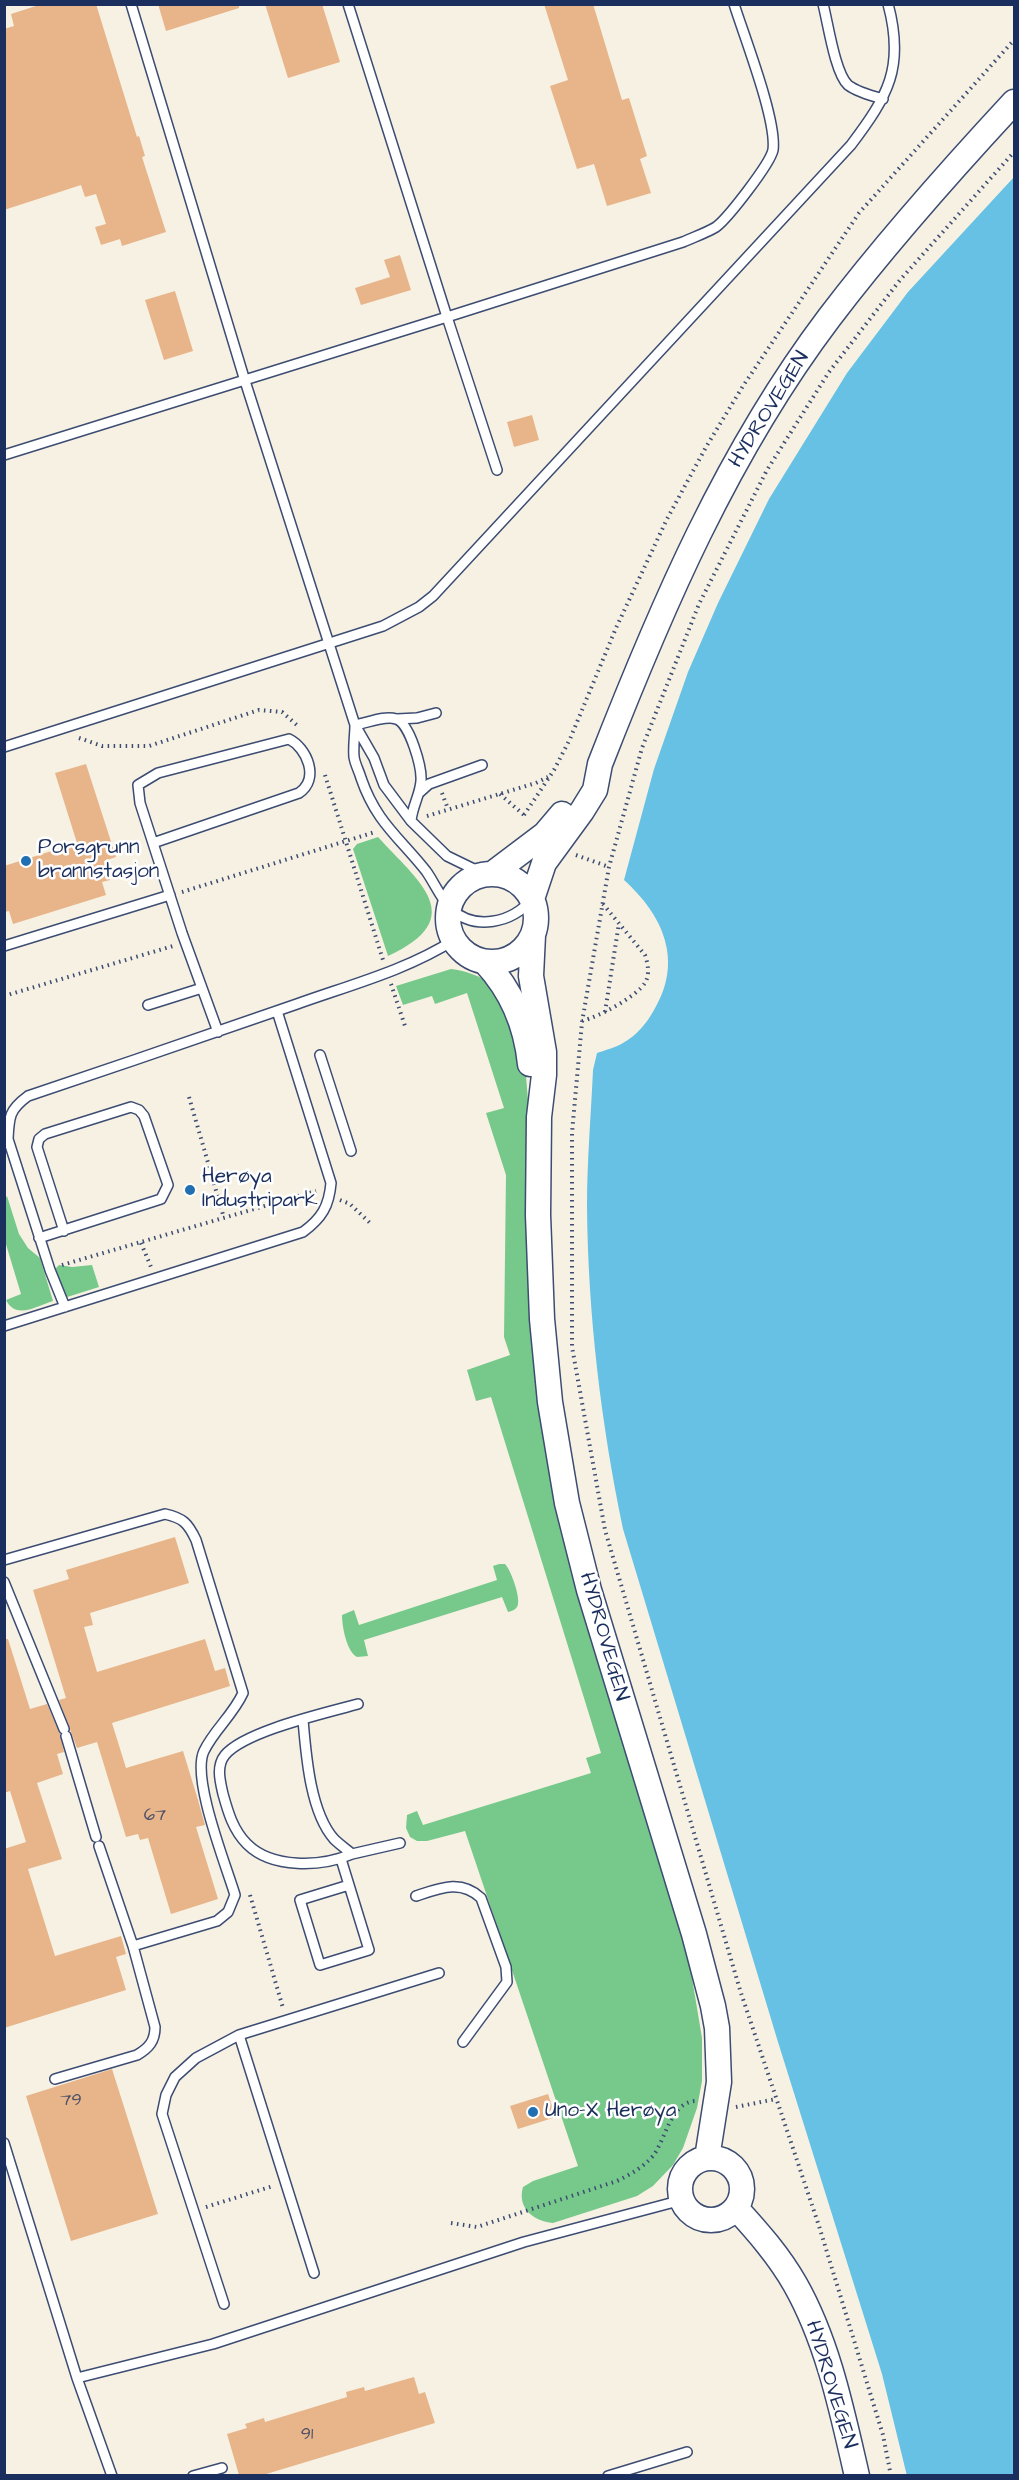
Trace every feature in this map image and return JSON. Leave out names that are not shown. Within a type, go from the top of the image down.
[{"type":"street","name":"HYDROVEGEN","points":[[706,2158],[719,2082],[717,2028],[713,2006],[694,1934],[589,1590],[567,1503],[556,1443],[540,1286],[538,1215],[540,1105],[544,1052],[531,976],[533,935],[536,923],[536,910],[532,898],[544,863],[595,789],[600,764],[670,592],[707,514],[776,396],[828,320],[861,278],[1014,102]]},
{"type":"street","name":"HYDROVEGEN","points":[[449,907],[456,892],[469,881],[488,874],[545,834],[600,764]]},
{"type":"street","points":[[488,874],[515,880],[532,898]]},
{"type":"street","points":[[449,907],[448,924],[454,940]]},
{"type":"street","points":[[485,962],[499,962],[513,957],[525,948],[533,935]]},
{"type":"street","name":"HYDROVEGEN","points":[[454,940],[462,950],[485,962],[501,978],[517,1008],[525,1031],[532,1079],[540,1105]]},
{"type":"street","points":[[706,2158],[719,2159],[730,2164],[738,2173],[742,2185],[742,2197],[736,2208],[728,2216],[718,2220],[706,2221],[696,2217],[687,2210],[680,2191],[684,2173],[690,2166],[706,2158]]},
{"type":"street","name":"HYDROVEGEN","points":[[736,2208],[776,2254],[795,2285],[812,2321],[831,2371],[857,2475]]},
{"type":"lane","points":[[131,4],[245,381],[355,724],[374,758],[384,785],[411,821],[447,856],[488,874]]},
{"type":"lane","points":[[348,4],[497,470]]},
{"type":"lane","points":[[4,455],[683,242],[716,227],[731,213],[766,164],[772,150],[767,109],[734,4]]},
{"type":"lane","points":[[823,4],[840,69],[846,82],[855,89],[883,99]]},
{"type":"lane","points":[[4,747],[391,623],[433,596],[851,145],[876,113],[892,72],[896,52],[894,27],[888,4]]},
{"type":"lane","points":[[355,724],[417,718],[436,713]]},
{"type":"lane","points":[[397,719],[403,723],[409,733],[415,750],[420,771],[419,793]]},
{"type":"lane","points":[[355,724],[354,758],[376,813],[425,870],[449,907],[463,918],[481,923],[509,916],[526,905],[532,898]]},
{"type":"lane","points":[[153,843],[306,789],[310,778],[307,759],[302,749],[289,739],[158,773],[138,785],[140,803],[185,943],[218,1032]]},
{"type":"lane","points":[[411,821],[413,805],[419,793],[429,784],[482,765]]},
{"type":"lane","points":[[4,946],[170,896]]},
{"type":"lane","points":[[65,1306],[39,1238],[8,1139],[9,1117],[16,1105],[28,1096],[387,972],[454,940]]},
{"type":"lane","points":[[148,1005],[202,988]]},
{"type":"lane","points":[[4,1326],[303,1232],[322,1215],[330,1195],[331,1183],[278,1011]]},
{"type":"lane","points":[[320,1055],[351,1150]]},
{"type":"lane","points":[[39,1238],[64,1231],[161,1199],[166,1193],[168,1185],[144,1116],[139,1110],[131,1107],[45,1134],[39,1140],[37,1147],[64,1231]]},
{"type":"lane","points":[[4,1560],[165,1514],[179,1517],[188,1523],[196,1540],[243,1693],[236,1709],[203,1753],[200,1767],[203,1790],[235,1895],[228,1912],[217,1921],[133,1946]]},
{"type":"lane","points":[[4,1582],[65,1732],[97,1842],[133,1946],[155,2027],[152,2043],[137,2055],[55,2079]]},
{"type":"lane","points":[[358,1704],[247,1739],[225,1755],[219,1773],[227,1808],[240,1836],[247,1844],[267,1857],[303,1863],[341,1859],[352,1854],[400,1843]]},
{"type":"lane","points":[[303,1720],[309,1777],[321,1814],[333,1838],[352,1854]]},
{"type":"lane","points":[[341,1859],[349,1885],[369,1950],[320,1965],[300,1900],[349,1885]]},
{"type":"lane","points":[[416,1896],[445,1887],[460,1886],[473,1891],[481,1898],[506,1967],[507,1982],[463,2042]]},
{"type":"lane","points":[[224,2304],[162,2114],[166,2095],[175,2077],[196,2058],[239,2035],[439,1973]]},
{"type":"lane","points":[[239,2035],[314,2273]]},
{"type":"lane","points":[[4,2143],[77,2378],[112,2475]]},
{"type":"lane","points":[[77,2378],[213,2344],[524,2242],[682,2200]]},
{"type":"lane","points":[[608,2475],[687,2452]]},
{"type":"lane","points":[[193,2475],[222,2468]]},
{"type":"path","points":[[891,2475],[883,2435],[823,2238],[740,1990],[603,1518],[572,1347],[572,1134],[582,1022],[612,857],[642,748],[686,635],[751,500],[829,372],[879,306],[1014,152]]},
{"type":"path","points":[[426,816],[536,783],[546,778],[554,770]]},
{"type":"path","points":[[170,896],[376,832]]},
{"type":"path","points":[[582,1022],[605,1012],[640,987],[647,975],[649,965],[645,955],[620,922],[602,903]]},
{"type":"path","points":[[605,1012],[620,922]]},
{"type":"path","points":[[4,996],[185,943]]},
{"type":"path","points":[[189,1097],[224,1218]]},
{"type":"path","points":[[50,1269],[315,1192],[330,1195],[350,1204],[370,1223]]},
{"type":"path","points":[[141,1243],[156,1278]]},
{"type":"path","points":[[247,1885],[287,2021]]},
{"type":"path","points":[[735,2107],[776,2099]]},
{"type":"path","points":[[451,2223],[477,2227],[627,2176],[637,2171],[654,2155],[677,2109],[683,2104],[698,2101]]},
{"type":"path","points":[[194,2211],[285,2182]]},
{"type":"green space","points":[[378,837],[421,884],[429,899],[432,913],[427,928],[413,942],[388,956],[353,849],[357,844]]},
{"type":"green space","points":[[451,969],[470,973],[485,980],[496,990],[510,1015],[525,1064],[564,1538],[591,1639],[688,1954],[702,2038],[702,2081],[697,2108],[683,2148],[673,2165],[653,2186],[637,2196],[553,2223],[539,2219],[528,2212],[522,2201],[523,2187],[533,2181],[578,2166],[465,1831],[427,1841],[417,1841],[410,1837],[406,1828],[407,1815],[417,1811],[423,1825],[591,1773],[586,1758],[601,1753],[491,1397],[476,1401],[467,1370],[510,1355],[504,1337],[506,1175],[486,1113],[504,1108],[467,993],[435,1004],[432,996],[403,1005],[396,986]]},
{"type":"green space","points":[[7,1196],[19,1234],[28,1248],[40,1258],[53,1301],[27,1310],[15,1309],[6,1300],[21,1294],[5,1241],[5,1199]]},
{"type":"green space","points":[[59,1265],[72,1267],[92,1265],[99,1287],[61,1299],[54,1270]]},
{"type":"green space","points":[[505,1564],[515,1585],[518,1603],[514,1610],[508,1612],[502,1597],[364,1640],[368,1656],[357,1657],[350,1650],[344,1632],[342,1615],[354,1610],[359,1625],[497,1580],[493,1566]]},
{"type":"water","points":[[1014,177],[1014,2475],[907,2476],[882,2374],[778,2042],[623,1529],[602,1409],[593,1328],[588,1247],[588,1155],[593,1070],[597,1053],[620,1045],[641,1029],[663,992],[668,957],[665,940],[649,908],[624,880],[654,769],[688,672],[718,603],[769,499],[847,373],[908,292]]},
{"type":"building","points":[[42,4],[96,4],[137,137],[139,136],[145,156],[142,157],[166,232],[122,246],[120,239],[101,245],[95,227],[106,224],[96,194],[85,197],[81,185],[4,210],[4,29],[14,26],[11,14]]},
{"type":"building","points":[[158,4],[239,4],[239,8],[166,31]]},
{"type":"building","points":[[265,4],[322,4],[340,62],[288,78]]},
{"type":"building","points":[[544,4],[593,4],[622,100],[629,98],[647,156],[640,159],[651,193],[607,206],[594,164],[577,169],[550,86],[568,80]]},
{"type":"building","points":[[400,255],[411,290],[361,305],[355,288],[390,277],[384,260]]},
{"type":"building","points":[[175,291],[193,351],[164,360],[145,300]]},
{"type":"building","points":[[532,415],[539,440],[514,447],[507,422]]},
{"type":"building","points":[[86,764],[116,857],[104,861],[110,880],[102,882],[106,895],[13,924],[9,911],[4,912],[4,866],[77,843],[55,773]]},
{"type":"building","points":[[175,1537],[189,1583],[90,1613],[93,1625],[84,1627],[97,1672],[205,1639],[215,1671],[225,1668],[230,1686],[112,1723],[126,1768],[183,1751],[205,1825],[196,1827],[218,1899],[171,1914],[148,1838],[140,1840],[138,1834],[126,1837],[97,1742],[77,1748],[59,1700],[66,1698],[33,1590],[69,1579],[66,1570]]},
{"type":"building","points":[[4,1639],[8,1639],[30,1709],[47,1704],[60,1734],[64,1752],[57,1754],[63,1774],[37,1783],[62,1859],[28,1869],[55,1956],[121,1936],[126,1954],[116,1957],[126,1990],[4,2028],[4,1849],[26,1842],[10,1791],[4,1793]]},
{"type":"building","points":[[112,2069],[158,2214],[71,2241],[26,2096]]},
{"type":"building","points":[[548,2094],[556,2117],[518,2129],[510,2106]]},
{"type":"building","points":[[414,2377],[419,2394],[425,2392],[435,2423],[263,2475],[239,2475],[227,2434],[247,2428],[245,2424],[264,2418],[265,2422],[347,2397],[346,2392],[364,2387],[365,2391]]},
{"type":"place","name":"Porsgrunn brannstasjon","points":[[26,861]]},
{"type":"place","name":"Herøya Industripark","points":[[190,1190]]},
{"type":"place","name":"Uno-X Herøya","points":[[533,2112]]}]
